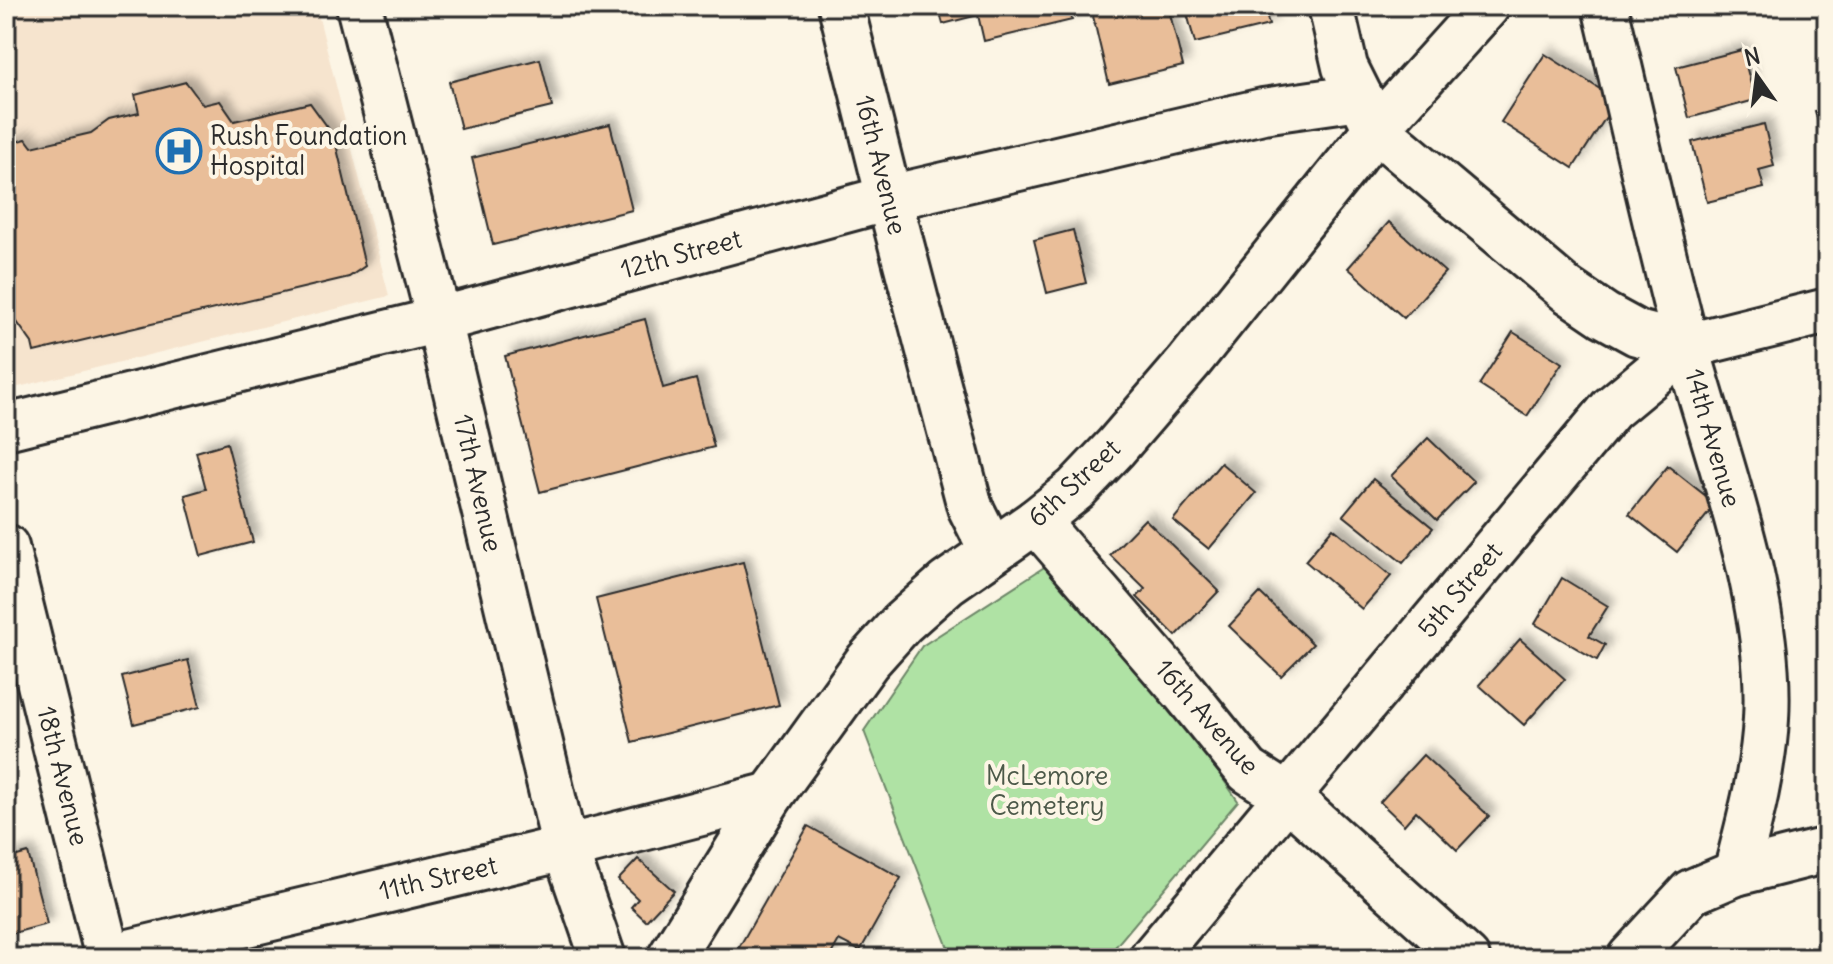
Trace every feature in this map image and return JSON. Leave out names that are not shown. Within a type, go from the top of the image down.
[{"type":"street","name":"17th Avenue","points":[[359,6],[439,320],[565,848],[603,958]]},
{"type":"street","name":"16th Avenue","points":[[841,6],[970,507],[992,551]]},
{"type":"street","points":[[1331,6],[1345,67],[1368,113],[1579,298],[1637,333],[1687,346]]},
{"type":"street","name":"6th Street","points":[[670,958],[771,795],[867,662],[902,623],[947,583],[1076,489],[1115,448],[1189,362],[1368,113],[1487,6]]},
{"type":"street","name":"14th Avenue","points":[[1605,6],[1687,346],[1750,569],[1764,647],[1766,719],[1756,797],[1736,873]]},
{"type":"street","name":"12th Street","points":[[6,427],[439,320],[889,198],[1263,111],[1368,113]]},
{"type":"street","name":"5th Street","points":[[1152,958],[1611,409],[1687,346],[1827,311]]},
{"type":"street","name":"16th Avenue","points":[[1036,521],[1174,680],[1248,771],[1287,796],[1467,958]]},
{"type":"street","name":"18th Avenue","points":[[6,547],[106,958]]},
{"type":"street","name":"11th Street","points":[[106,958],[565,848],[771,795]]},
{"type":"street","points":[[1630,958],[1691,892],[1736,873],[1827,850]]},
{"type":"shaded area","name":"Rush Foundation Hospital","points":[[6,6],[316,6],[389,296],[6,390]]},
{"type":"green space","name":"McLemore Cemetery","points":[[1049,564],[1184,722],[1238,801],[1106,958],[952,958],[864,731],[922,646]]},
{"type":"building","points":[[938,6],[1068,6],[1072,20],[984,41],[978,15],[943,24]]},
{"type":"building","points":[[1117,6],[1168,6],[1183,66],[1109,84],[1092,12]]},
{"type":"building","points":[[1185,6],[1264,6],[1269,25],[1195,43]]},
{"type":"building","points":[[1742,50],[1755,100],[1689,118],[1676,67]]},
{"type":"building","points":[[1545,54],[1617,100],[1573,168],[1501,122]]},
{"type":"building","points":[[540,59],[552,107],[461,129],[449,82]]},
{"type":"building","points":[[186,82],[203,105],[220,101],[234,121],[310,103],[334,136],[365,266],[349,277],[34,352],[32,343],[12,315],[6,288],[6,145],[26,139],[32,147],[91,133],[109,120],[139,113],[135,95]]},
{"type":"building","points":[[1827,107],[1827,151],[1815,111]]},
{"type":"building","points":[[610,124],[632,210],[493,245],[472,158]]},
{"type":"building","points":[[1764,124],[1774,166],[1759,170],[1764,188],[1707,202],[1692,142]]},
{"type":"building","points":[[1389,222],[1445,272],[1404,318],[1348,268]]},
{"type":"building","points":[[1073,230],[1086,283],[1047,293],[1034,240]]},
{"type":"building","points":[[645,319],[663,388],[696,379],[714,447],[540,492],[505,356]]},
{"type":"building","points":[[1513,332],[1562,363],[1527,416],[1479,385]]},
{"type":"building","points":[[1428,438],[1474,482],[1437,520],[1391,476]]},
{"type":"building","points":[[227,443],[253,542],[201,556],[185,495],[206,489],[196,452]]},
{"type":"building","points":[[1221,463],[1256,493],[1209,549],[1173,520]]},
{"type":"building","points":[[1668,466],[1716,504],[1677,552],[1629,514]]},
{"type":"building","points":[[1373,479],[1433,528],[1403,563],[1343,515]]},
{"type":"building","points":[[1145,519],[1219,591],[1176,636],[1137,597],[1145,589],[1110,555]]},
{"type":"building","points":[[1333,528],[1391,576],[1362,609],[1305,561]]},
{"type":"building","points":[[743,562],[779,705],[632,742],[596,599]]},
{"type":"building","points":[[1562,578],[1608,606],[1589,636],[1605,645],[1597,660],[1535,624]]},
{"type":"building","points":[[1260,593],[1313,644],[1281,676],[1229,626]]},
{"type":"building","points":[[1520,639],[1565,679],[1524,725],[1479,685]]},
{"type":"building","points":[[188,660],[200,707],[134,724],[122,677]]},
{"type":"building","points":[[1423,755],[1489,816],[1457,850],[1416,811],[1404,825],[1380,802]]},
{"type":"building","points":[[808,826],[901,878],[860,951],[839,940],[829,958],[733,958]]},
{"type":"building","points":[[28,853],[47,924],[6,935],[6,859]]},
{"type":"building","points":[[638,859],[674,891],[646,921],[631,907],[638,899],[618,880]]},
{"type":"place","name":"Rush Foundation Hospital","points":[[179,151]]}]
